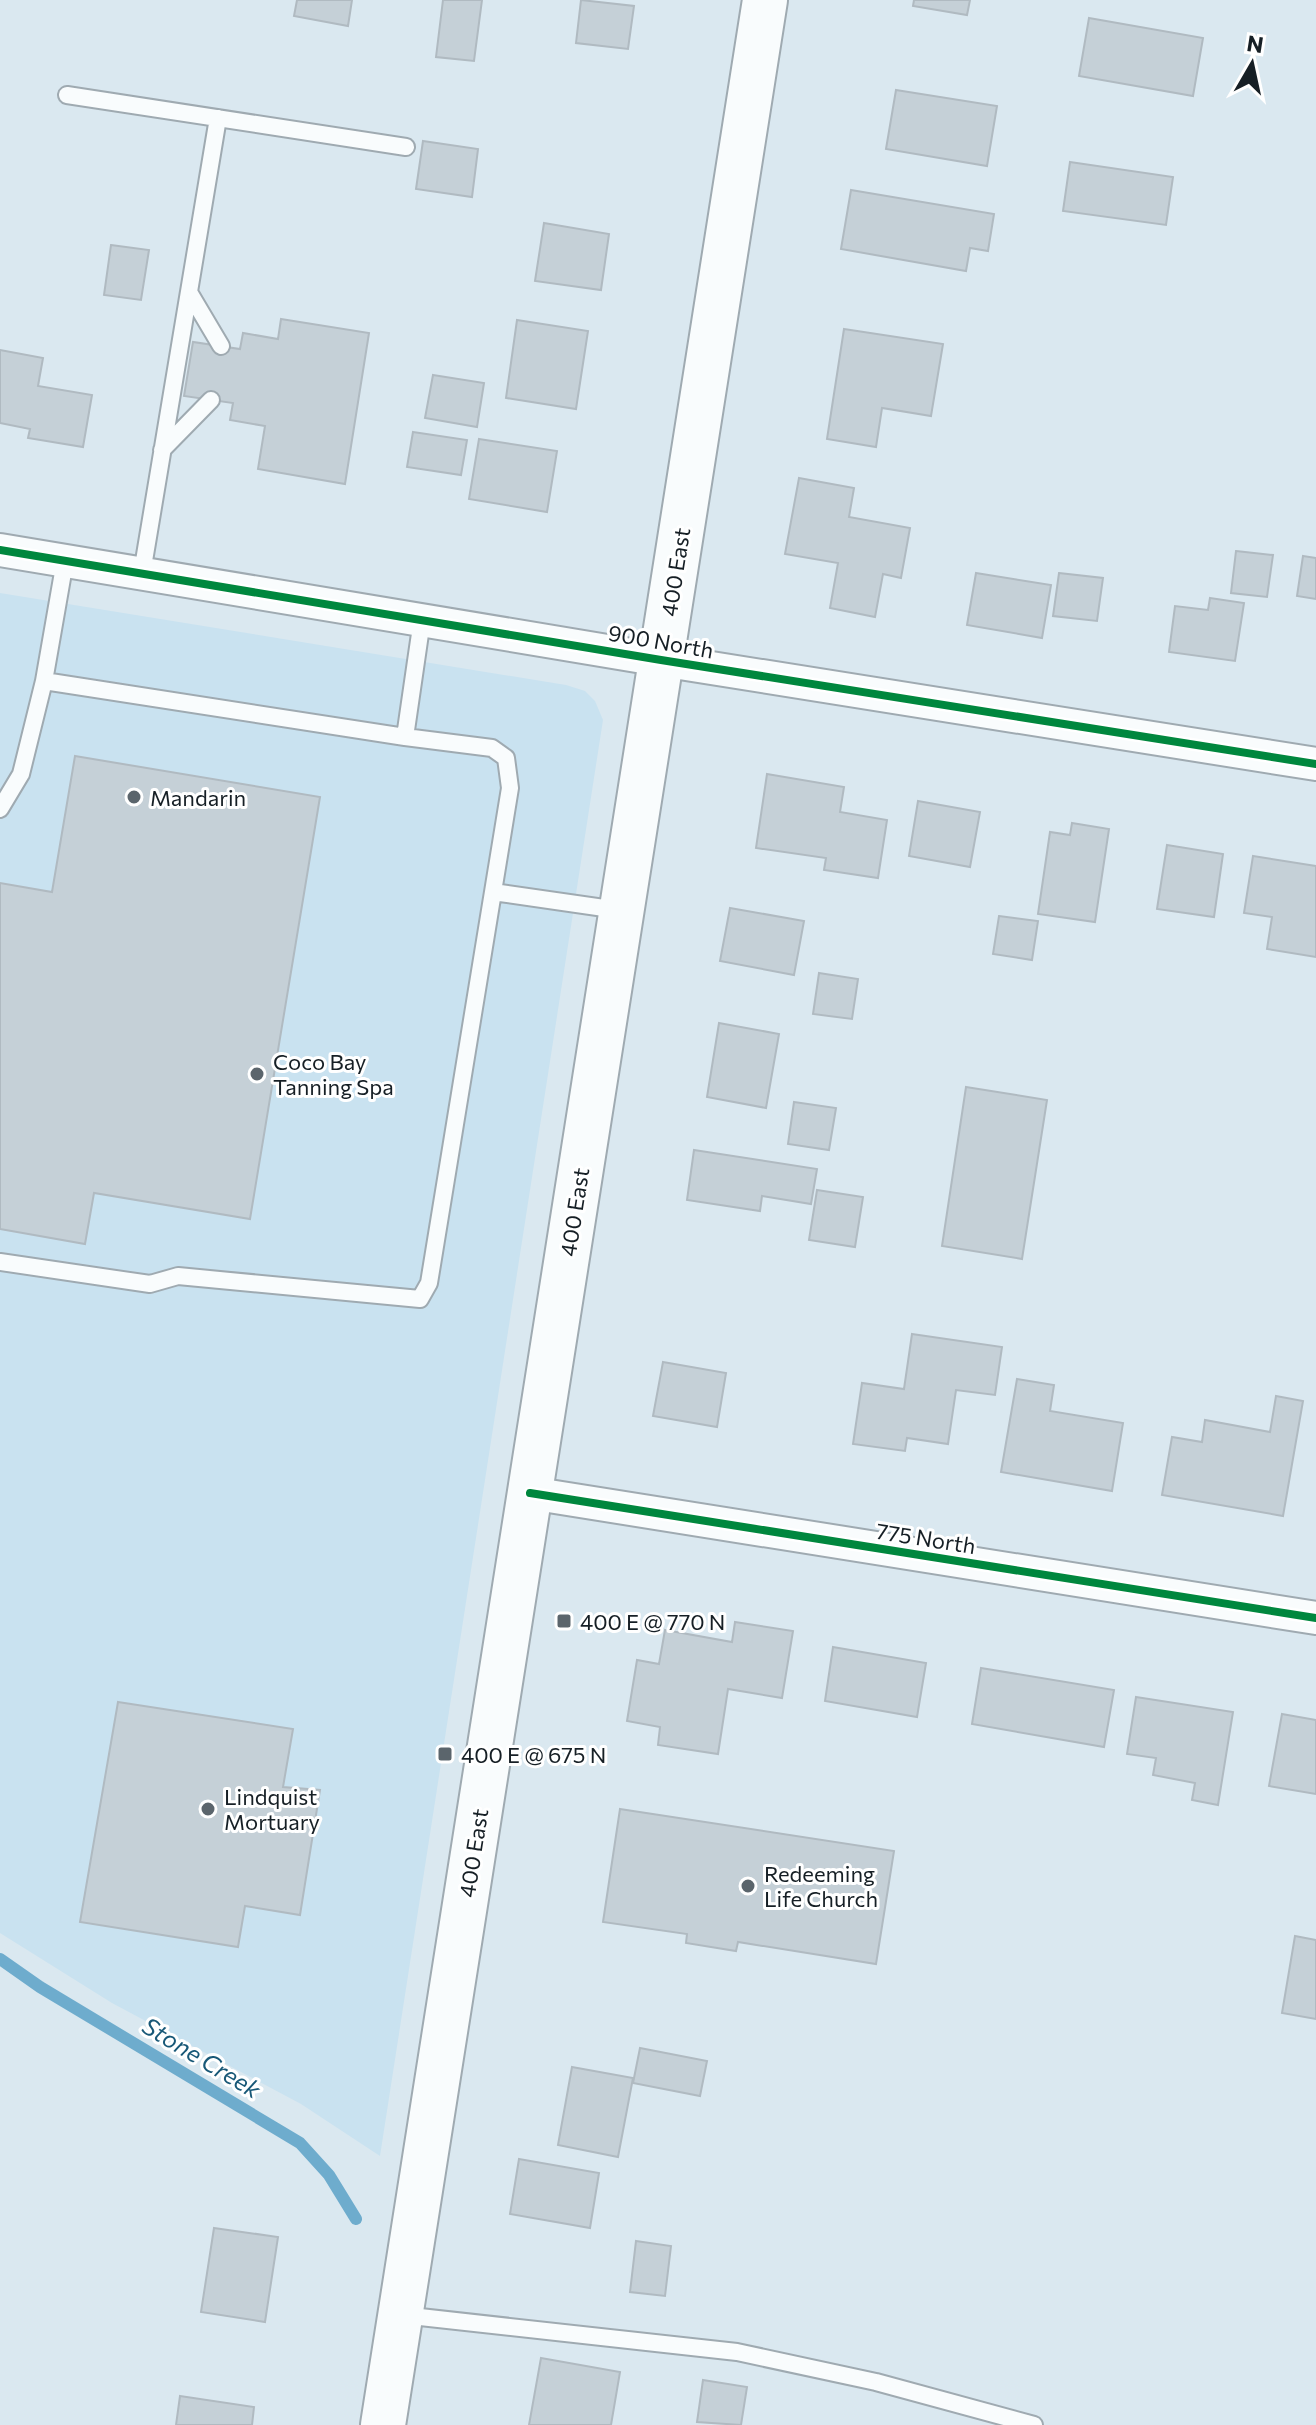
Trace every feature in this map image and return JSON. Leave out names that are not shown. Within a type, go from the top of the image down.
[{"type":"main road","name":"400 East","points":[[383,2425],[765,0]]},
{"type":"street","name":"900 North","points":[[0,550],[661,660],[1316,764]]},
{"type":"street","name":"775 North","points":[[530,1493],[1316,1618]]},
{"type":"lane","points":[[67,95],[406,147]]},
{"type":"lane","points":[[142,573],[218,118]]},
{"type":"lane","points":[[189,292],[221,346]]},
{"type":"lane","points":[[162,450],[211,400]]},
{"type":"lane","points":[[0,809],[21,774],[44,681],[65,561]]},
{"type":"lane","points":[[405,737],[422,620]]},
{"type":"lane","points":[[0,1262],[150,1284],[178,1276],[420,1299],[429,1283],[510,788],[506,758],[492,748],[44,681]]},
{"type":"lane","points":[[493,892],[622,910]]},
{"type":"lane","points":[[400,2315],[737,2352],[876,2382],[1034,2425]]},
{"type":"shaded area","points":[[0,593],[566,685],[585,691],[595,701],[603,720],[380,2156],[301,2104],[112,2003],[0,1933]]},
{"type":"building","points":[[297,0],[352,0],[348,26],[294,16]]},
{"type":"building","points":[[443,0],[482,0],[474,61],[436,57]]},
{"type":"building","points":[[581,0],[634,6],[628,49],[576,43]]},
{"type":"building","points":[[914,0],[970,0],[967,15],[913,6]]},
{"type":"building","points":[[1089,18],[1203,38],[1193,96],[1079,76]]},
{"type":"building","points":[[896,90],[997,106],[987,166],[886,149]]},
{"type":"building","points":[[423,141],[478,149],[472,197],[416,189]]},
{"type":"building","points":[[1070,162],[1173,177],[1166,225],[1063,211]]},
{"type":"building","points":[[851,190],[994,214],[988,251],[970,248],[966,271],[841,249]]},
{"type":"building","points":[[544,223],[609,234],[601,290],[535,281]]},
{"type":"building","points":[[111,245],[149,250],[141,300],[104,295]]},
{"type":"building","points":[[281,319],[369,333],[345,484],[258,469],[265,426],[230,420],[233,403],[184,396],[193,342],[240,349],[243,333],[278,339]]},
{"type":"building","points":[[517,320],[588,331],[576,409],[506,398]]},
{"type":"building","points":[[844,329],[943,344],[931,416],[882,408],[876,447],[827,439]]},
{"type":"building","points":[[0,350],[43,358],[38,386],[92,395],[83,447],[28,438],[30,429],[0,423]]},
{"type":"building","points":[[433,375],[484,383],[477,427],[425,418]]},
{"type":"building","points":[[413,432],[467,440],[461,475],[407,467]]},
{"type":"building","points":[[479,439],[557,451],[547,512],[469,499]]},
{"type":"building","points":[[799,478],[854,488],[849,517],[910,528],[901,578],[883,574],[875,617],[830,608],[838,563],[785,554]]},
{"type":"building","points":[[1236,551],[1273,555],[1267,597],[1231,593]]},
{"type":"building","points":[[1303,556],[1316,558],[1316,599],[1297,596]]},
{"type":"building","points":[[976,573],[1051,585],[1042,638],[967,625]]},
{"type":"building","points":[[1059,573],[1103,578],[1097,621],[1053,616]]},
{"type":"building","points":[[1210,598],[1244,603],[1235,661],[1169,652],[1175,606],[1208,610]]},
{"type":"building","points":[[75,756],[320,797],[250,1219],[94,1193],[85,1244],[0,1229],[0,883],[52,892]]},
{"type":"building","points":[[767,774],[844,787],[840,812],[887,820],[878,878],[824,870],[826,858],[756,848]]},
{"type":"building","points":[[918,801],[980,812],[970,867],[909,856]]},
{"type":"building","points":[[1072,823],[1109,829],[1095,922],[1038,914],[1050,832],[1070,835]]},
{"type":"building","points":[[1167,845],[1223,854],[1214,917],[1157,909]]},
{"type":"building","points":[[1253,856],[1316,866],[1316,957],[1267,949],[1272,917],[1244,913]]},
{"type":"building","points":[[730,908],[804,921],[794,975],[720,961]]},
{"type":"building","points":[[999,916],[1038,921],[1032,960],[993,954]]},
{"type":"building","points":[[819,973],[858,979],[852,1019],[813,1014]]},
{"type":"building","points":[[719,1023],[779,1034],[766,1108],[707,1097]]},
{"type":"building","points":[[966,1087],[1047,1100],[1022,1259],[942,1246]]},
{"type":"building","points":[[794,1102],[836,1108],[829,1150],[788,1144]]},
{"type":"building","points":[[694,1150],[817,1169],[811,1204],[762,1196],[760,1211],[687,1200]]},
{"type":"building","points":[[817,1190],[863,1197],[855,1247],[809,1240]]},
{"type":"building","points":[[912,1334],[1002,1347],[995,1395],[956,1390],[948,1444],[907,1438],[905,1451],[853,1444],[862,1383],[904,1389]]},
{"type":"building","points":[[663,1362],[726,1373],[717,1427],[653,1416]]},
{"type":"building","points":[[1017,1379],[1054,1385],[1050,1411],[1123,1423],[1112,1491],[1001,1472]]},
{"type":"building","points":[[1276,1396],[1303,1401],[1283,1516],[1162,1495],[1172,1437],[1202,1442],[1205,1420],[1270,1432]]},
{"type":"building","points":[[735,1622],[793,1631],[782,1698],[728,1689],[718,1754],[658,1745],[660,1727],[627,1721],[637,1660],[659,1664],[665,1630],[732,1642]]},
{"type":"building","points":[[833,1647],[926,1663],[917,1717],[825,1701]]},
{"type":"building","points":[[981,1668],[1114,1690],[1104,1747],[972,1724]]},
{"type":"building","points":[[1136,1697],[1233,1712],[1218,1805],[1192,1800],[1195,1783],[1153,1775],[1156,1758],[1127,1754]]},
{"type":"building","name":"Lindquist Mortuary","points":[[118,1702],[293,1729],[283,1787],[320,1790],[300,1915],[245,1906],[238,1947],[80,1922]]},
{"type":"building","points":[[1282,1714],[1316,1720],[1316,1794],[1269,1786]]},
{"type":"building","name":"Redeeming Life Church","points":[[620,1809],[894,1851],[876,1964],[738,1942],[736,1951],[686,1943],[687,1934],[603,1922]]},
{"type":"building","points":[[1295,1936],[1316,1940],[1316,2019],[1282,2013]]},
{"type":"building","points":[[640,2048],[707,2061],[700,2096],[633,2083]]},
{"type":"building","points":[[572,2067],[633,2078],[618,2157],[558,2145]]},
{"type":"building","points":[[519,2159],[599,2173],[590,2228],[510,2214]]},
{"type":"building","points":[[214,2228],[278,2237],[265,2322],[201,2312]]},
{"type":"building","points":[[636,2241],[671,2246],[665,2296],[630,2292]]},
{"type":"building","points":[[541,2358],[620,2372],[611,2425],[529,2425]]},
{"type":"building","points":[[703,2380],[747,2387],[741,2425],[697,2422]]},
{"type":"building","points":[[180,2396],[254,2407],[252,2425],[176,2425]]},
{"type":"waterway","name":"Stone Creek","points":[[0,1959],[40,1987],[300,2143],[329,2175],[356,2219]]},
{"type":"cycle path","points":[[0,550],[661,660],[1316,764]]},
{"type":"cycle path","points":[[530,1493],[1316,1618]]},
{"type":"place","name":"Mandarin","points":[[134,797]]},
{"type":"place","name":"Coco Bay Tanning Spa","points":[[257,1074]]},
{"type":"place","name":"400 E @ 770 N","points":[[564,1621]]},
{"type":"place","name":"400 E @ 675 N","points":[[445,1754]]},
{"type":"place","name":"Lindquist Mortuary","points":[[208,1809]]},
{"type":"place","name":"Redeeming Life Church","points":[[748,1886]]}]
